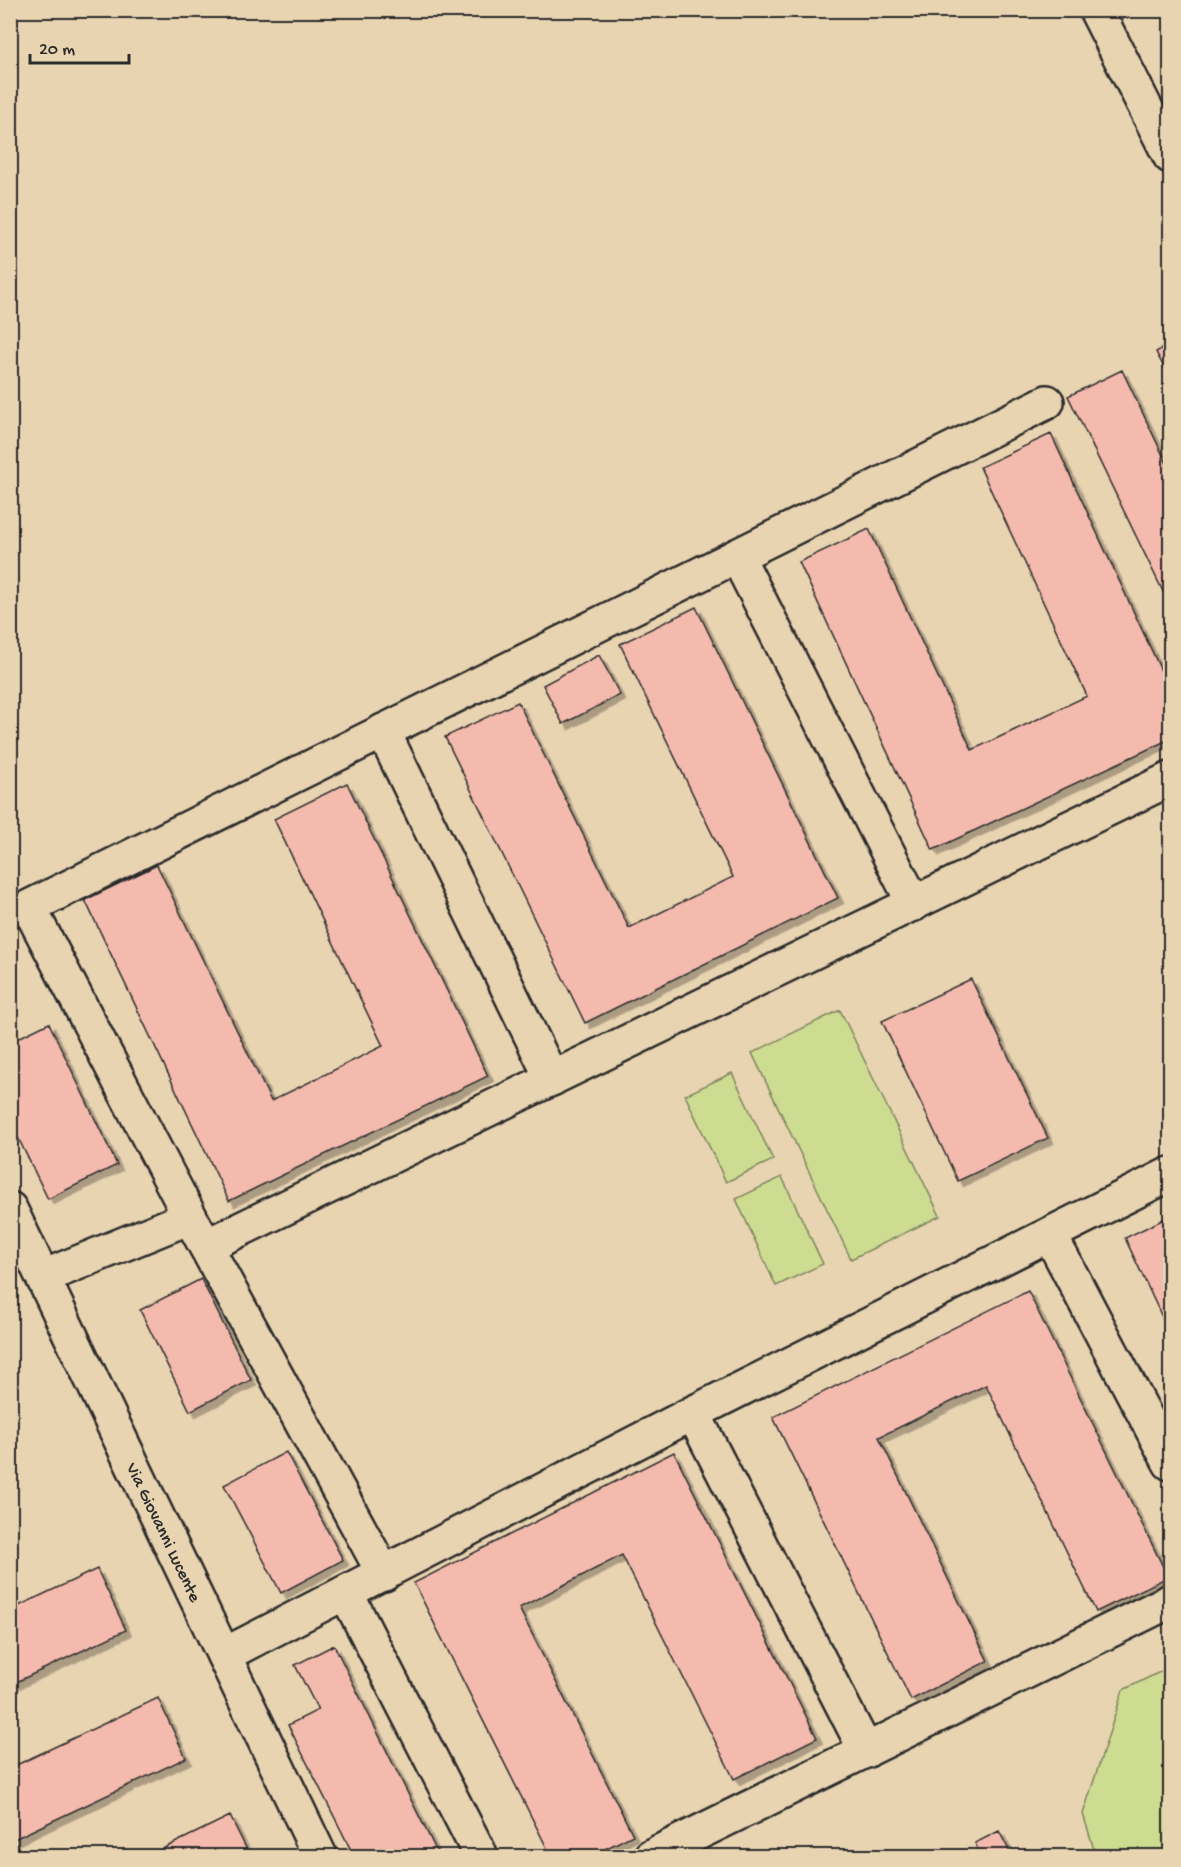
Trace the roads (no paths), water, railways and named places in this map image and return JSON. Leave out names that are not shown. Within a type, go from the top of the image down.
[{"type":"street","points":[[1095,10],[1170,156]]},
{"type":"street","points":[[384,1574],[190,1217],[29,907],[1047,402]]},
{"type":"street","points":[[737,556],[914,903]]},
{"type":"street","points":[[383,731],[552,1079]]},
{"type":"street","points":[[206,1246],[1170,779]]},
{"type":"street","points":[[224,1656],[693,1413],[1170,1174]]},
{"type":"street","name":"Via Giovanni Lucente","points":[[10,1209],[320,1857]]},
{"type":"street","points":[[43,1277],[190,1217]]},
{"type":"street","points":[[1050,1234],[1170,1462]]},
{"type":"street","points":[[693,1413],[866,1751]]},
{"type":"street","points":[[346,1593],[481,1857]]},
{"type":"street","points":[[651,1857],[1170,1601]]}]
